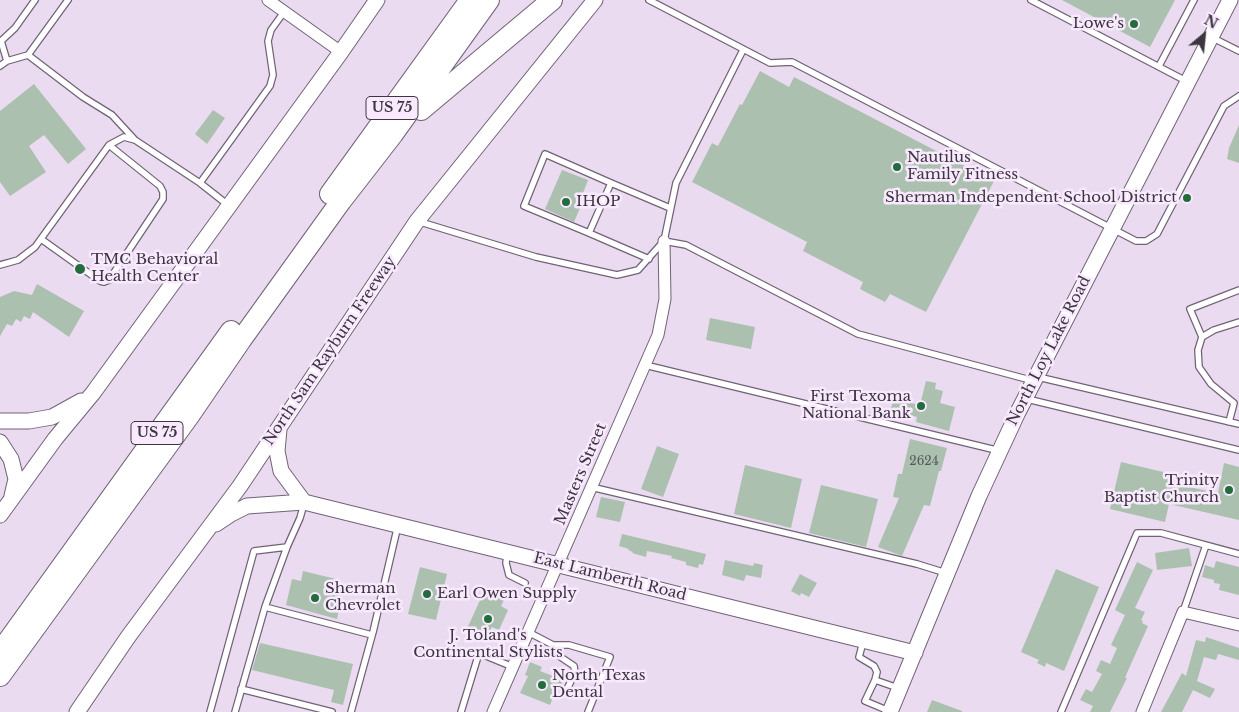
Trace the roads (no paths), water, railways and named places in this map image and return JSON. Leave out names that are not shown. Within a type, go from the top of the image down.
[{"type":"highway","name":"US 75","points":[[0,652],[470,0]]},
{"type":"highway","name":"US 75","points":[[0,676],[184,424],[241,340],[341,201],[393,134],[488,0]]},
{"type":"highway","points":[[393,134],[444,89],[552,0]]},
{"type":"main road","points":[[0,515],[55,439],[93,393],[377,0]]},
{"type":"main road","name":"North Sam Rayburn Freeway","points":[[77,712],[128,636],[240,486],[417,221],[595,0]]},
{"type":"main road","name":"North Loy Lake Road","points":[[890,712],[1000,450],[1111,229],[1230,0]]},
{"type":"main road","points":[[0,421],[29,421],[52,417],[93,393]]},
{"type":"main road","points":[[279,426],[277,451],[281,471],[304,502]]},
{"type":"main road","points":[[0,442],[10,459],[16,479],[11,500]]},
{"type":"main road","name":"East Lamberth Road","points":[[209,529],[247,506],[304,502],[915,654]]},
{"type":"street","points":[[268,0],[341,52]]},
{"type":"street","name":"Masters Street","points":[[493,712],[658,335],[665,299],[664,240]]},
{"type":"street","points":[[1142,712],[1183,612],[1239,626]]},
{"type":"lane","points":[[7,61],[1,41],[15,28],[35,0]]},
{"type":"lane","points":[[0,66],[7,61],[28,55],[68,0]]},
{"type":"lane","points":[[649,0],[770,63],[792,62],[1136,241],[1146,241],[1157,234],[1224,106],[1239,96]]},
{"type":"lane","points":[[1031,0],[1188,82]]},
{"type":"lane","points":[[1159,66],[1194,0]]},
{"type":"lane","points":[[200,183],[270,86],[273,75],[268,41],[271,30],[284,12]]},
{"type":"lane","points":[[1211,37],[1239,51]]},
{"type":"lane","points":[[417,221],[536,257],[617,274],[638,270],[664,240],[676,183],[743,50]]},
{"type":"lane","points":[[28,55],[83,97],[112,115],[135,140],[200,183],[228,206]]},
{"type":"lane","points":[[0,265],[18,260],[35,247],[109,145],[124,137],[135,140]]},
{"type":"lane","points":[[41,239],[100,281],[109,280],[163,199],[163,192],[160,186],[109,145]]},
{"type":"lane","points":[[649,259],[524,206],[545,154],[670,208]]},
{"type":"lane","points":[[589,233],[611,184]]},
{"type":"lane","points":[[664,240],[686,244],[858,334],[1035,379],[1239,424]]},
{"type":"lane","points":[[1229,422],[1234,403],[1211,384],[1199,368],[1198,350],[1202,337],[1190,309],[1239,290]]},
{"type":"lane","points":[[1202,337],[1214,330],[1239,322]]},
{"type":"lane","points":[[645,365],[1000,450]]},
{"type":"lane","points":[[1025,398],[1239,450]]},
{"type":"lane","points":[[592,487],[948,573]]},
{"type":"lane","points":[[235,712],[265,607],[286,547],[300,518],[304,502]]},
{"type":"lane","points":[[351,712],[372,635],[398,525]]},
{"type":"lane","points":[[1061,712],[1137,533],[1161,533],[1239,554]]},
{"type":"lane","points":[[1183,612],[1206,545]]},
{"type":"lane","points":[[210,712],[254,551],[286,547]]},
{"type":"lane","points":[[508,552],[506,562],[509,575],[524,582]]},
{"type":"lane","points":[[265,607],[372,635]]},
{"type":"lane","points":[[528,632],[553,645],[569,645],[610,657],[588,712]]},
{"type":"lane","points":[[864,641],[859,657],[874,666],[877,672],[865,701],[890,712]]},
{"type":"lane","points":[[553,645],[559,656],[574,666],[574,673],[566,691]]},
{"type":"lane","points":[[461,712],[479,653],[513,666]]},
{"type":"lane","points":[[875,680],[900,689]]},
{"type":"lane","points":[[241,689],[332,712]]},
{"type":"place","name":"Lowe's","points":[[1134,24]]},
{"type":"place","name":"Nautilus Family Fitness","points":[[897,167]]},
{"type":"place","name":"Sherman Independent School District","points":[[1187,198]]},
{"type":"place","name":"IHOP","points":[[566,202]]},
{"type":"place","name":"TMC Behavioral Health Center","points":[[80,269]]},
{"type":"place","name":"First Texoma National Bank","points":[[921,406]]},
{"type":"place","name":"Trinity Baptist Church","points":[[1229,490]]},
{"type":"place","name":"Earl Owen Supply","points":[[427,594]]},
{"type":"place","name":"Sherman Chevrolet","points":[[315,598]]},
{"type":"place","name":"J. Toland's Continental Stylists","points":[[488,619]]},
{"type":"place","name":"North Texas Dental","points":[[542,685]]}]
